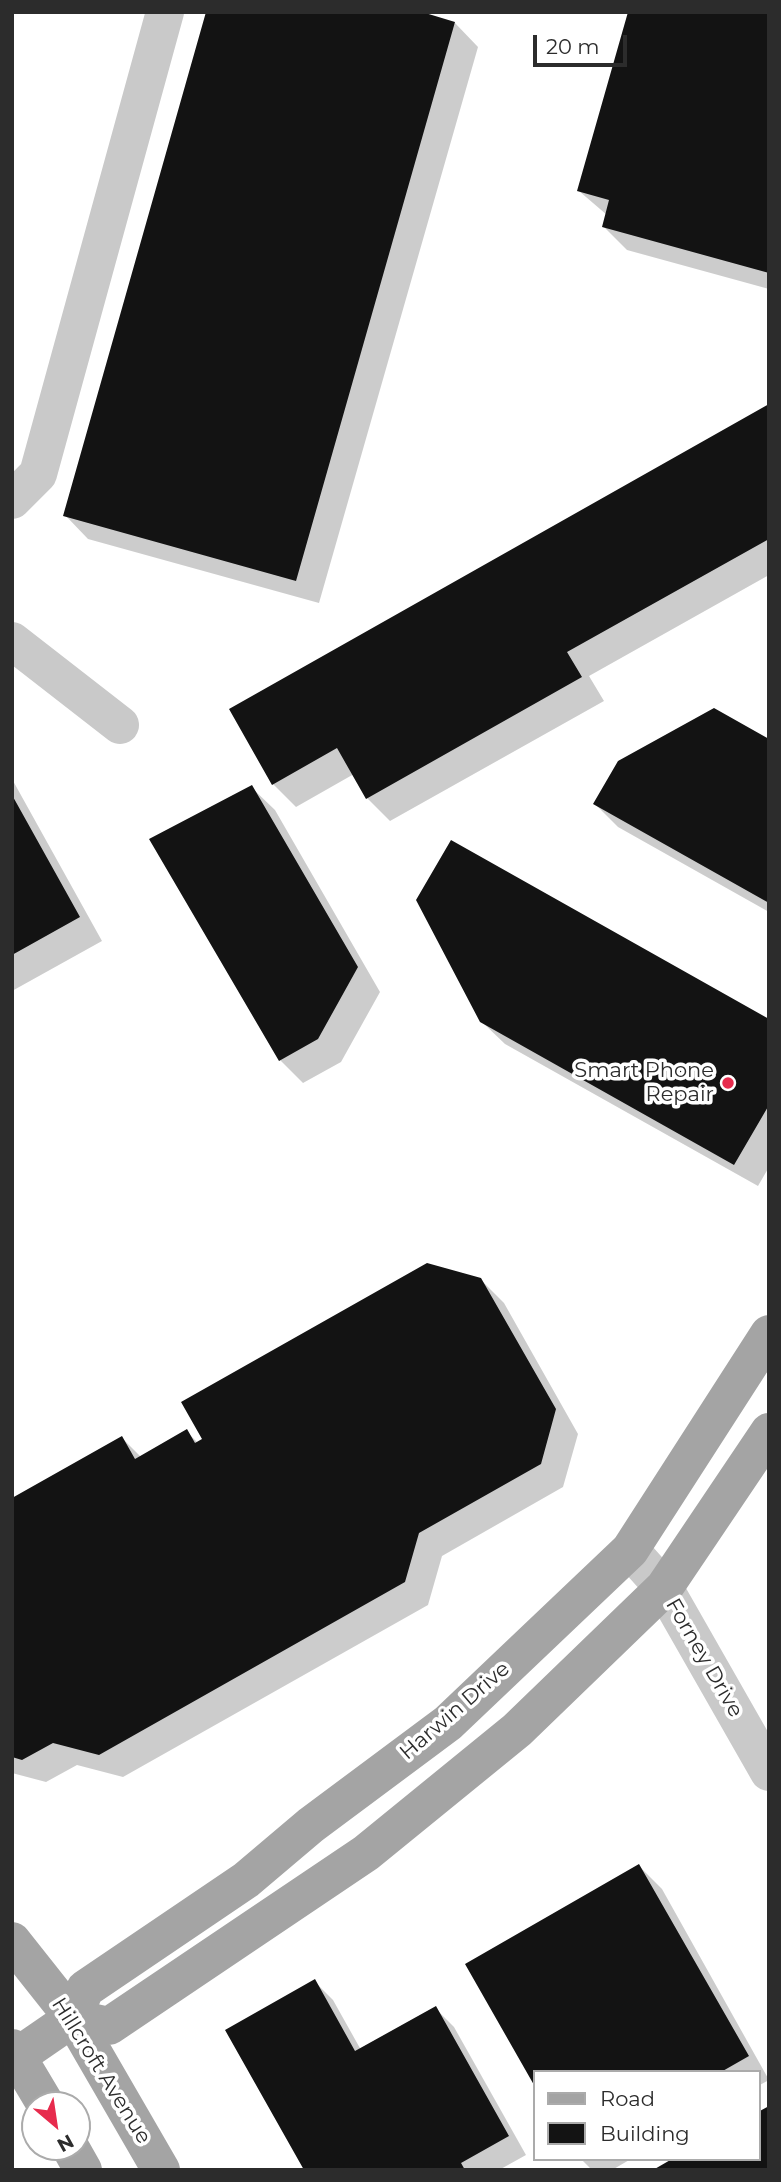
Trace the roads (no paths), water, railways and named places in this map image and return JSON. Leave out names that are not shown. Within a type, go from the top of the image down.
[{"type":"main road","name":"Harwin Drive","points":[[74,2018],[85,1989],[246,1881],[311,1825],[447,1723],[630,1550],[769,1334]]},
{"type":"main road","points":[[37,2091],[14,2055],[74,2018],[109,2026],[366,1853],[517,1730],[664,1588],[769,1432]]},
{"type":"main road","name":"Hillcroft Avenue","points":[[12,1941],[74,2018],[161,2170]]},
{"type":"street","points":[[12,500],[38,474],[165,12]]},
{"type":"street","points":[[12,641],[120,725]]},
{"type":"street","name":"Forney Drive","points":[[630,1550],[664,1588],[769,1772]]},
{"type":"place","name":"Smart Phone Repair","points":[[728,1083]]}]
